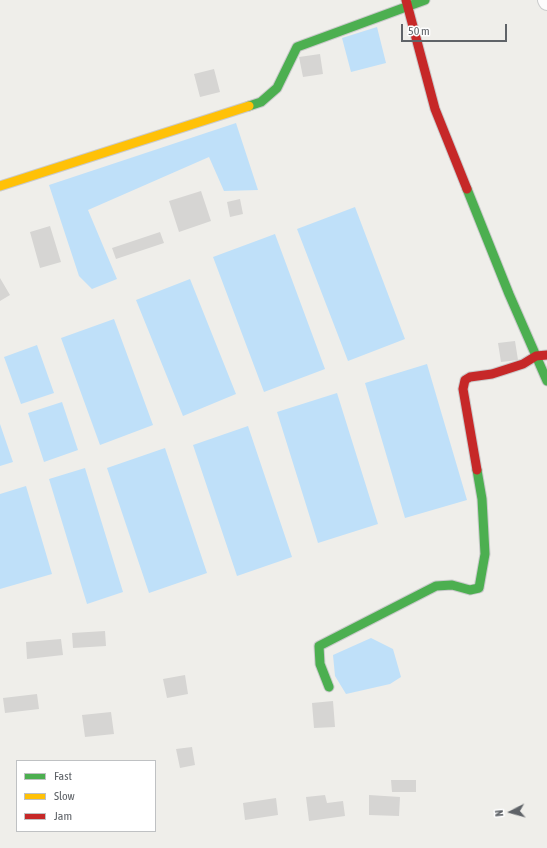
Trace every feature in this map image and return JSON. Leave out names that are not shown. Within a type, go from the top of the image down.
[{"type":"street","points":[[0,186],[261,102],[277,88],[298,47],[407,3],[425,0]]},
{"type":"street","points":[[407,3],[435,109],[509,294],[547,381]]},
{"type":"street","points":[[329,687],[320,664],[319,646],[436,586],[452,585],[470,590],[479,588],[485,554],[484,525],[482,499],[463,389],[465,380],[470,377],[492,374],[524,364],[536,356],[547,355]]},
{"type":"water","points":[[377,27],[386,63],[351,72],[342,38]]},
{"type":"water","points":[[236,123],[258,190],[224,191],[209,157],[88,210],[117,279],[92,289],[79,276],[49,185]]},
{"type":"water","points":[[355,207],[405,339],[348,361],[297,229]]},
{"type":"water","points":[[275,234],[325,369],[264,392],[213,257]]},
{"type":"water","points":[[190,279],[236,394],[183,416],[136,300]]},
{"type":"water","points":[[114,319],[153,425],[100,445],[61,338]]},
{"type":"water","points":[[37,345],[54,393],[21,404],[4,357]]},
{"type":"water","points":[[427,364],[467,500],[405,518],[365,383]]},
{"type":"water","points":[[337,393],[378,524],[318,543],[277,412]]},
{"type":"water","points":[[62,402],[78,450],[44,462],[28,413]]},
{"type":"water","points":[[0,424],[13,462],[0,466]]},
{"type":"water","points":[[248,426],[292,557],[237,576],[193,445]]},
{"type":"water","points":[[165,448],[207,573],[149,593],[107,468]]},
{"type":"water","points":[[85,468],[123,592],[87,604],[49,479]]},
{"type":"water","points":[[26,486],[52,574],[0,589],[0,494]]},
{"type":"water","points":[[371,638],[393,649],[401,677],[390,684],[346,694],[335,676],[333,655]]},
{"type":"building","points":[[320,54],[323,74],[303,77],[299,57]]},
{"type":"building","points":[[214,69],[220,92],[200,97],[194,74]]},
{"type":"building","points":[[201,191],[211,221],[179,232],[169,201]]},
{"type":"building","points":[[240,199],[243,214],[230,217],[227,202]]},
{"type":"building","points":[[50,226],[61,262],[40,268],[30,232]]},
{"type":"building","points":[[160,232],[164,243],[116,259],[112,248]]},
{"type":"building","points":[[0,278],[10,295],[0,301]]},
{"type":"building","points":[[515,341],[518,360],[501,362],[498,343]]},
{"type":"building","points":[[105,631],[106,646],[73,648],[72,633]]},
{"type":"building","points":[[61,639],[63,655],[27,659],[26,642]]},
{"type":"building","points":[[185,675],[188,694],[167,698],[163,679]]},
{"type":"building","points":[[37,694],[39,709],[5,713],[3,698]]},
{"type":"building","points":[[333,701],[335,727],[314,728],[312,703]]},
{"type":"building","points":[[111,712],[114,734],[85,737],[82,715]]},
{"type":"building","points":[[192,747],[195,765],[180,768],[176,749]]},
{"type":"building","points":[[391,780],[416,780],[416,792],[392,792]]},
{"type":"building","points":[[325,795],[327,803],[343,801],[345,816],[309,821],[306,797]]},
{"type":"building","points":[[369,795],[400,797],[399,816],[369,815]]},
{"type":"building","points":[[276,798],[278,815],[245,820],[243,803]]},
{"type":"traffic: fast","points":[[249,106],[261,102],[277,88],[297,47],[425,0]]},
{"type":"traffic: fast","points":[[467,189],[509,294],[547,381]]},
{"type":"traffic: fast","points":[[329,687],[320,664],[319,646],[436,586],[452,585],[470,590],[479,588],[485,554],[482,499],[477,470]]},
{"type":"traffic: slow","points":[[0,186],[249,106]]},
{"type":"traffic: jam","points":[[406,0],[435,109],[467,189]]},
{"type":"traffic: jam","points":[[477,470],[463,389],[465,380],[470,377],[492,374],[523,364],[536,356],[547,355]]}]
